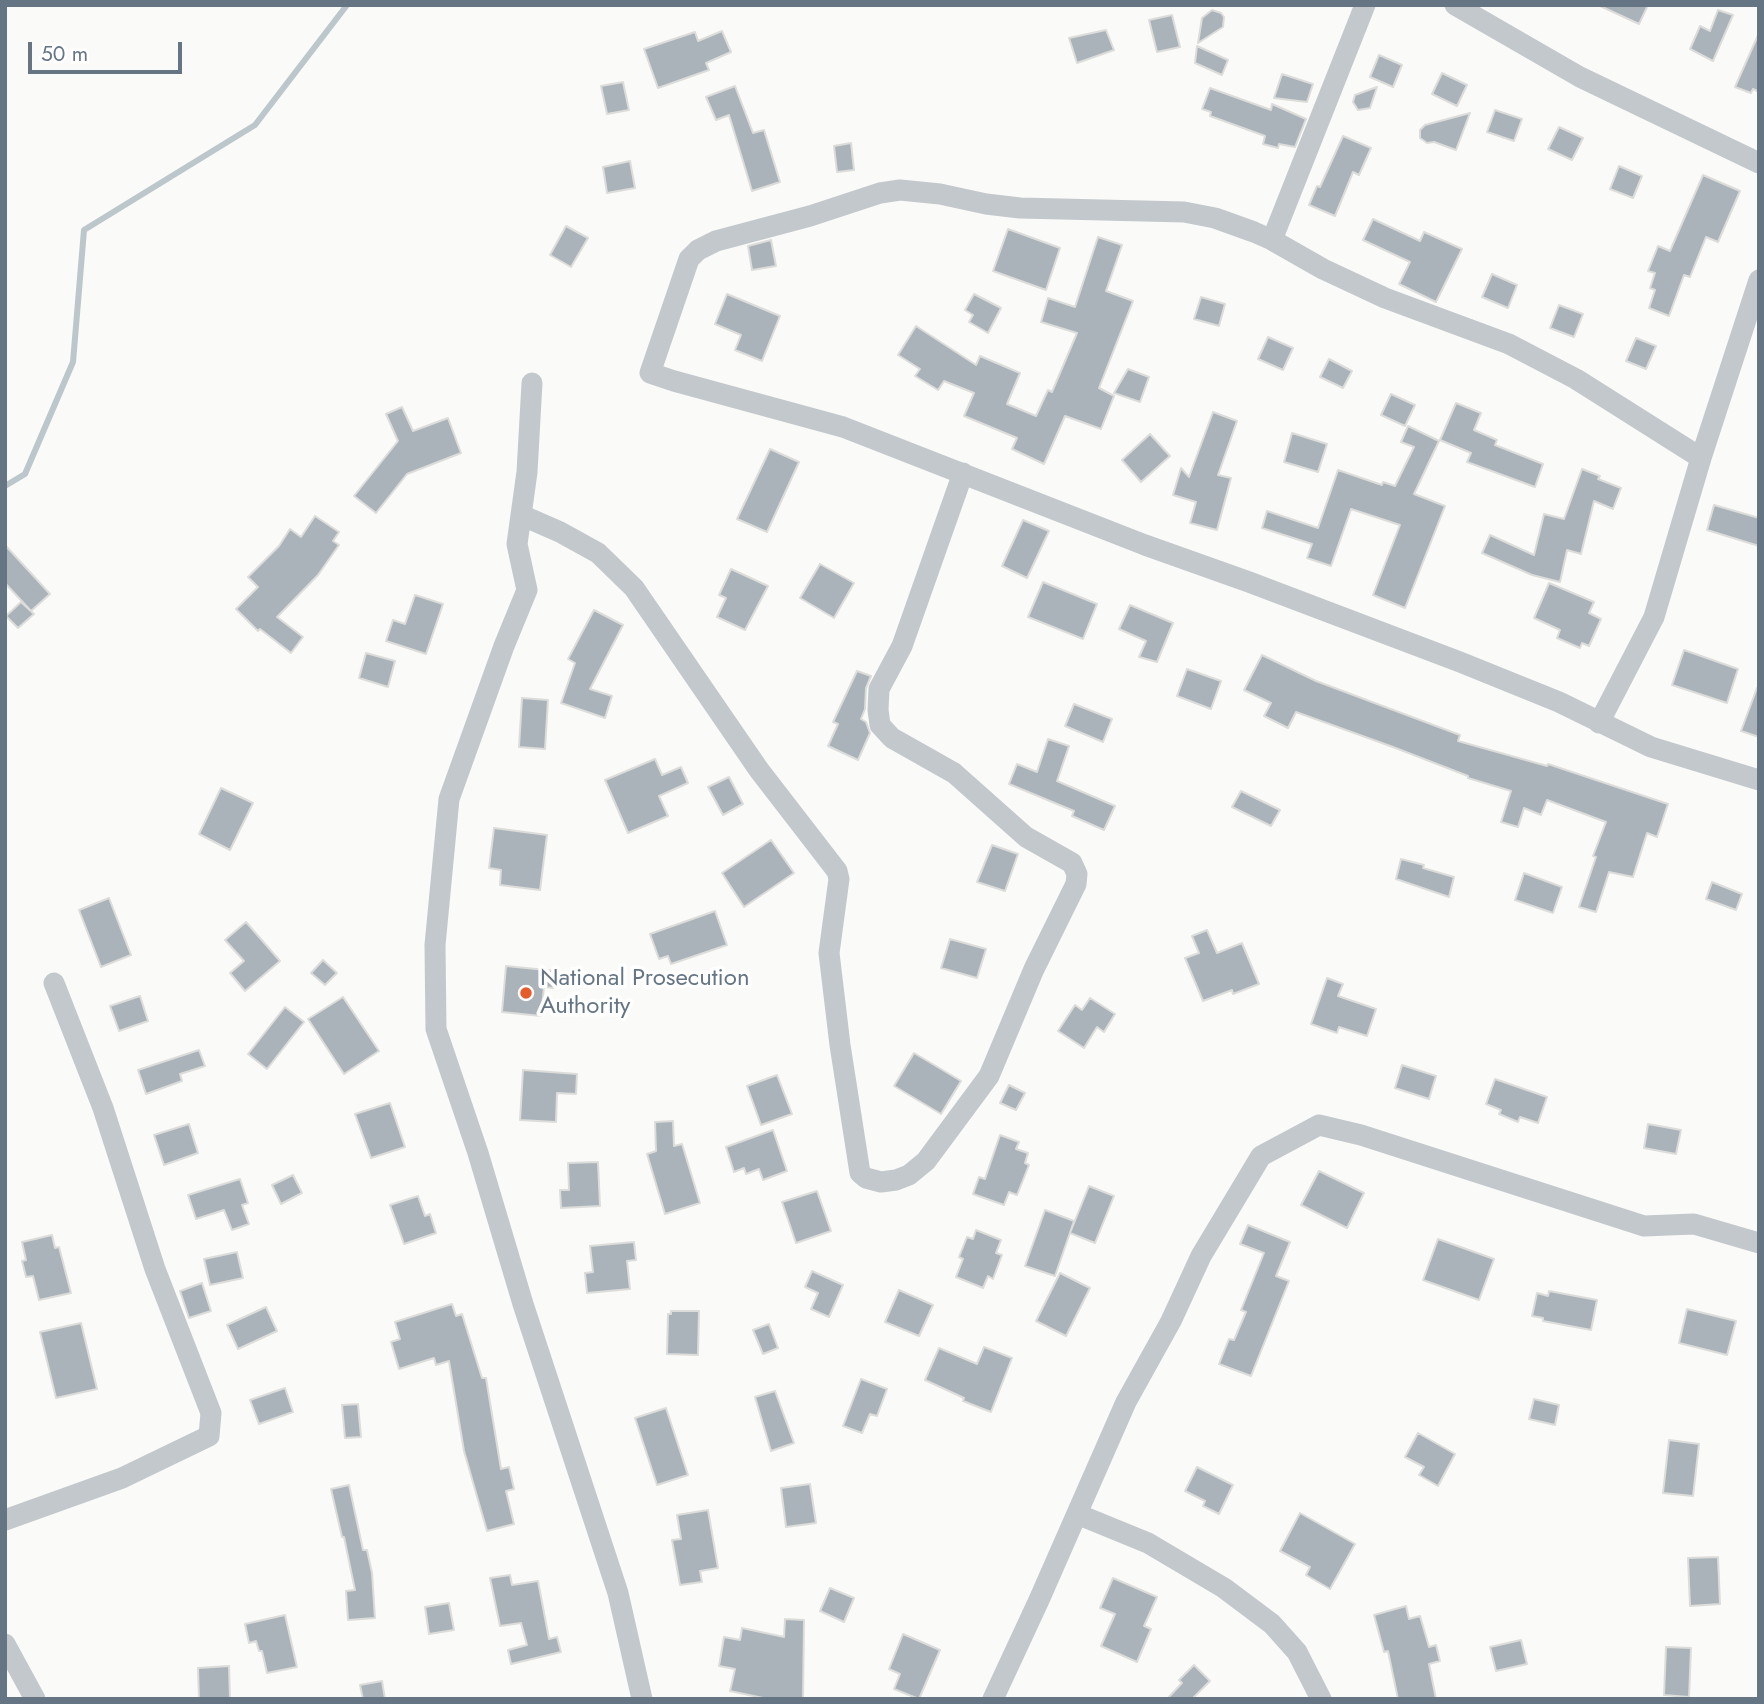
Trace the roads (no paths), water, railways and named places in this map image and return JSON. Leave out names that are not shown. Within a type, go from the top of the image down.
[{"type":"street","points":[[1272,240],[1365,5]]},
{"type":"street","points":[[1455,5],[1580,77],[1759,163]]},
{"type":"street","points":[[1701,458],[1576,379],[1509,344],[1385,298],[1323,269],[1272,240],[1215,218],[1184,212],[1020,208],[900,190],[880,192],[810,216],[716,241],[698,250],[689,259],[650,373],[674,382],[843,427],[1145,545],[1460,662],[1559,702],[1651,747],[1759,780]]},
{"type":"street","points":[[1599,723],[1654,617],[1701,458],[1759,280]]},
{"type":"street","points":[[532,383],[527,472],[517,544],[527,590],[449,799],[435,945],[436,1029],[618,1593],[642,1699]]},
{"type":"street","points":[[521,514],[560,531],[598,553],[634,588],[759,770],[837,872],[839,879],[829,953],[840,1045],[860,1173],[866,1178],[881,1182],[909,1175],[926,1161],[989,1076],[1034,969],[1076,884],[1077,874],[1072,863],[1026,837],[954,773],[892,738],[880,725],[879,689],[902,646],[963,473]]},
{"type":"street","points":[[5,1520],[122,1478],[209,1436],[211,1413],[155,1269],[103,1108],[54,983]]},
{"type":"street","points":[[993,1699],[1126,1402],[1171,1321],[1201,1256],[1261,1156],[1319,1125],[1374,1139],[1644,1226],[1694,1224],[1759,1243]]},
{"type":"street","points":[[1077,1514],[1148,1543],[1224,1588],[1272,1624],[1297,1652],[1321,1699]]},
{"type":"street","points":[[5,1644],[35,1699]]},
{"type":"waterway","points":[[5,486],[25,474],[73,362],[84,230],[255,125],[347,5]]},
{"type":"place","name":"National Prosecution Authority","points":[[526,993]]}]
